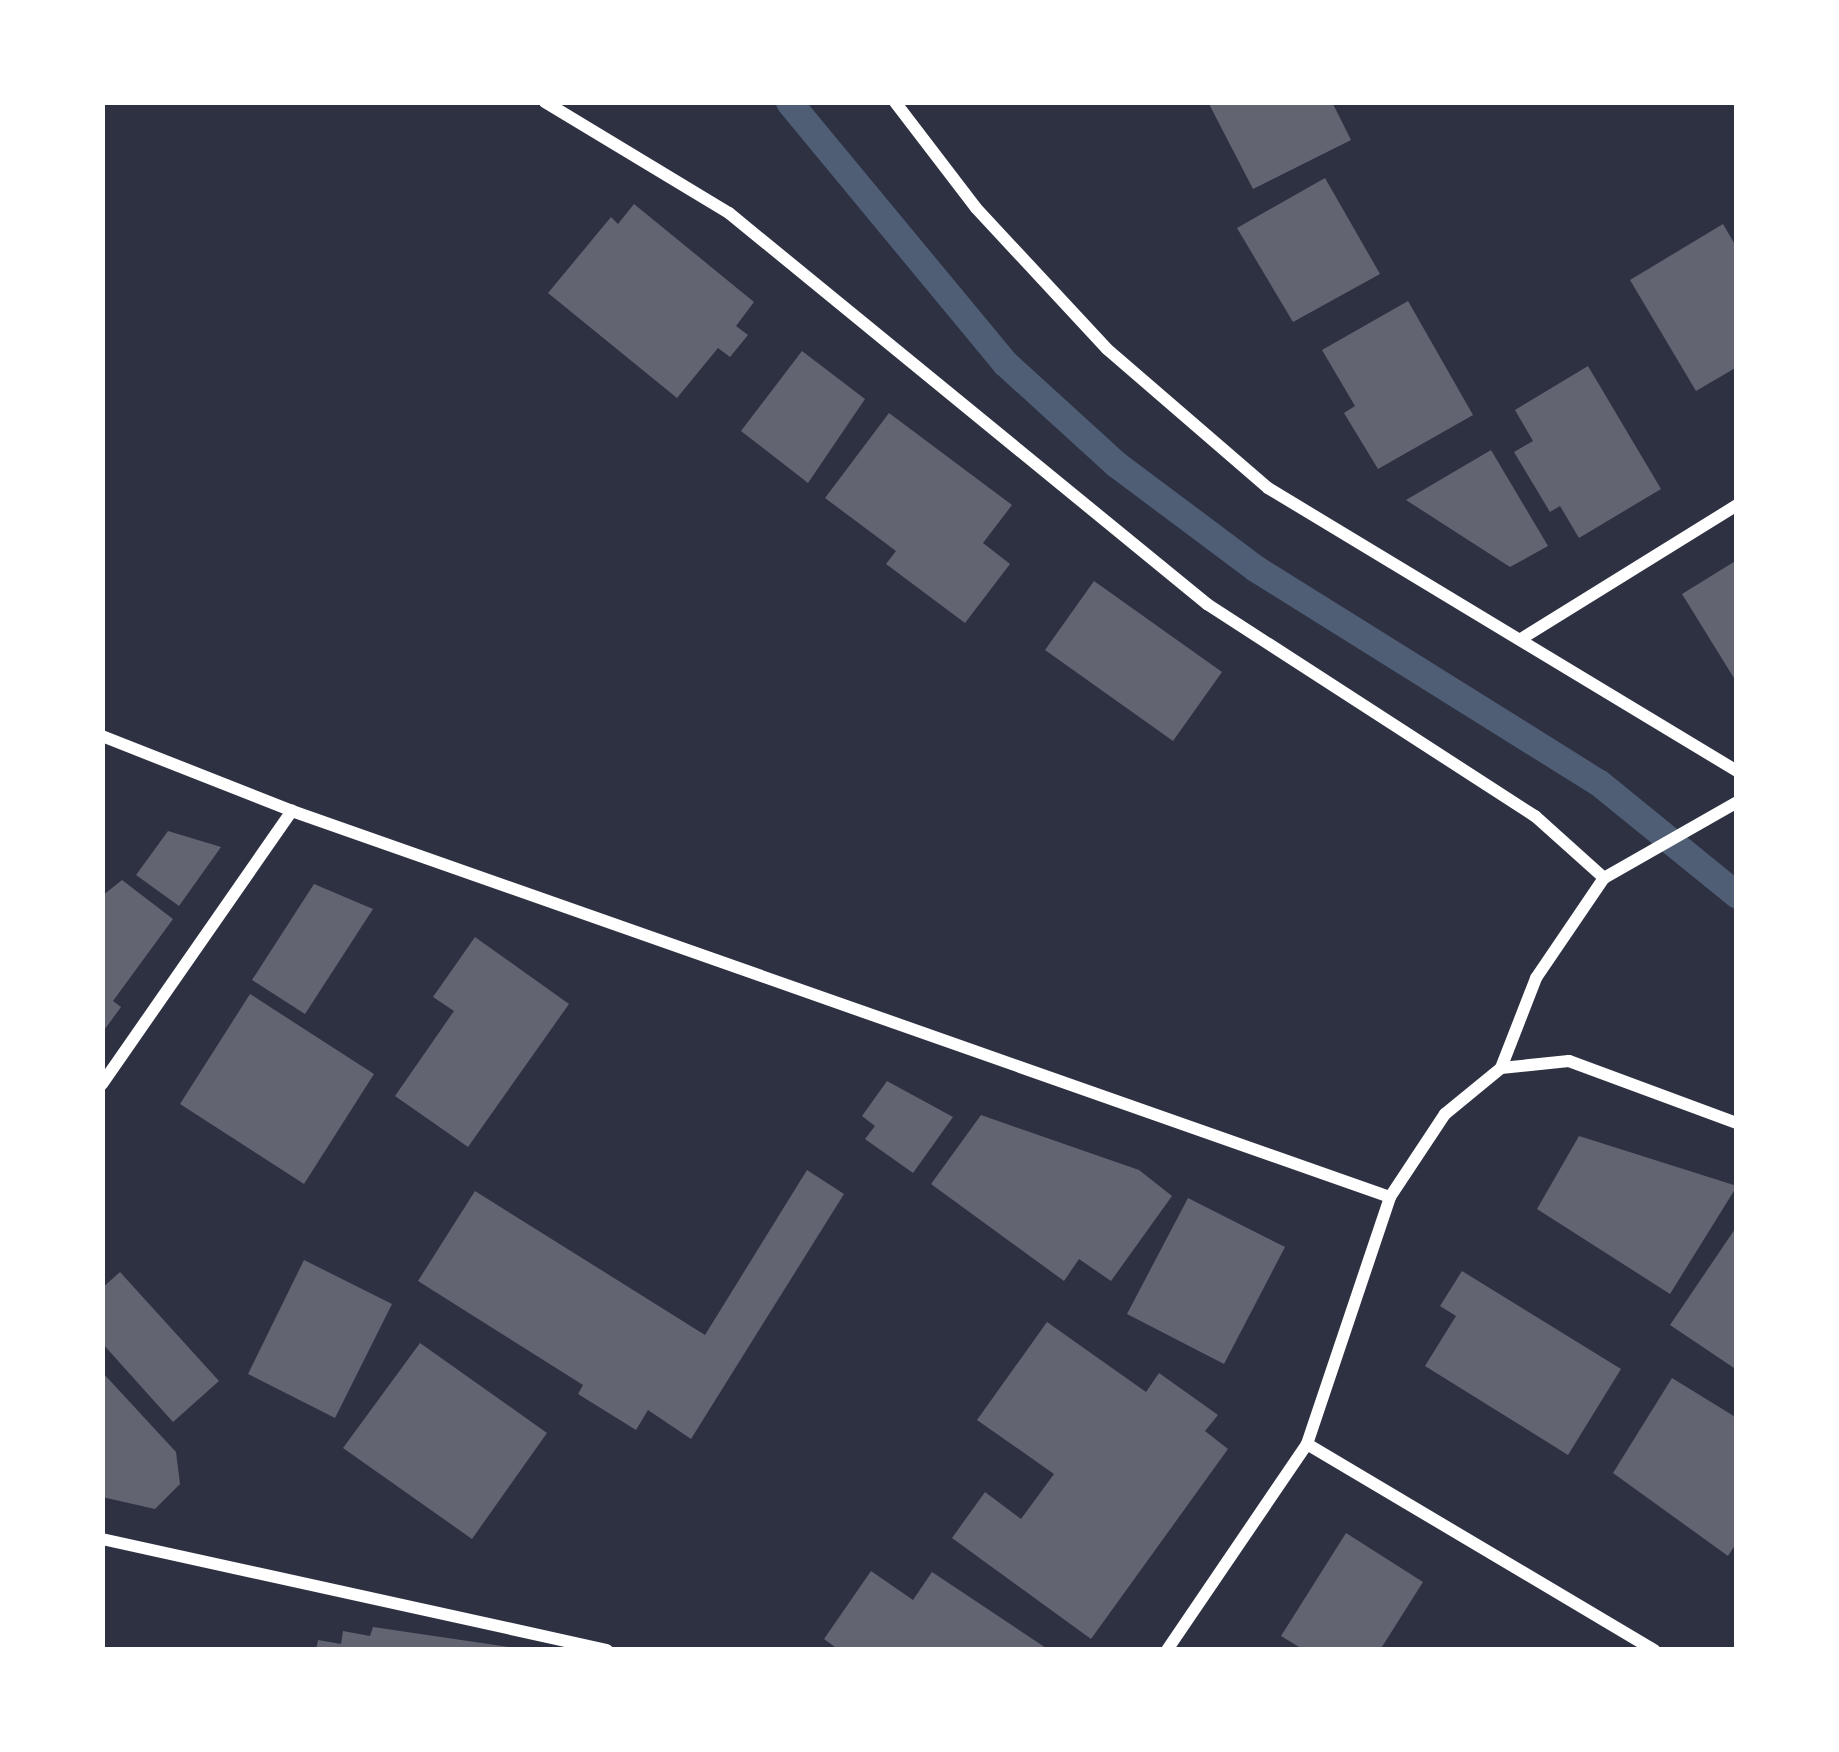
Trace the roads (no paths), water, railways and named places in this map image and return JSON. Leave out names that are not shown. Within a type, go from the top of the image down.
[{"type":"street","points":[[545,102],[729,213],[1207,604],[1535,816],[1604,878]]},
{"type":"street","points":[[895,102],[976,208],[1107,349],[1268,488],[1737,771]]},
{"type":"street","points":[[1521,639],[1737,505]]},
{"type":"street","points":[[102,736],[292,811],[1390,1197]]},
{"type":"street","points":[[1167,1650],[1307,1444],[1390,1197],[1444,1114],[1502,1068],[1536,978],[1604,878],[1641,862],[1737,802]]},
{"type":"street","points":[[102,1084],[292,811]]},
{"type":"street","points":[[1502,1068],[1569,1061],[1737,1123]]},
{"type":"street","points":[[1307,1444],[1654,1650]]},
{"type":"street","points":[[102,1539],[607,1650]]},
{"type":"waterway","points":[[789,102],[1005,363],[1116,464],[1255,568],[1598,782],[1737,895]]}]
